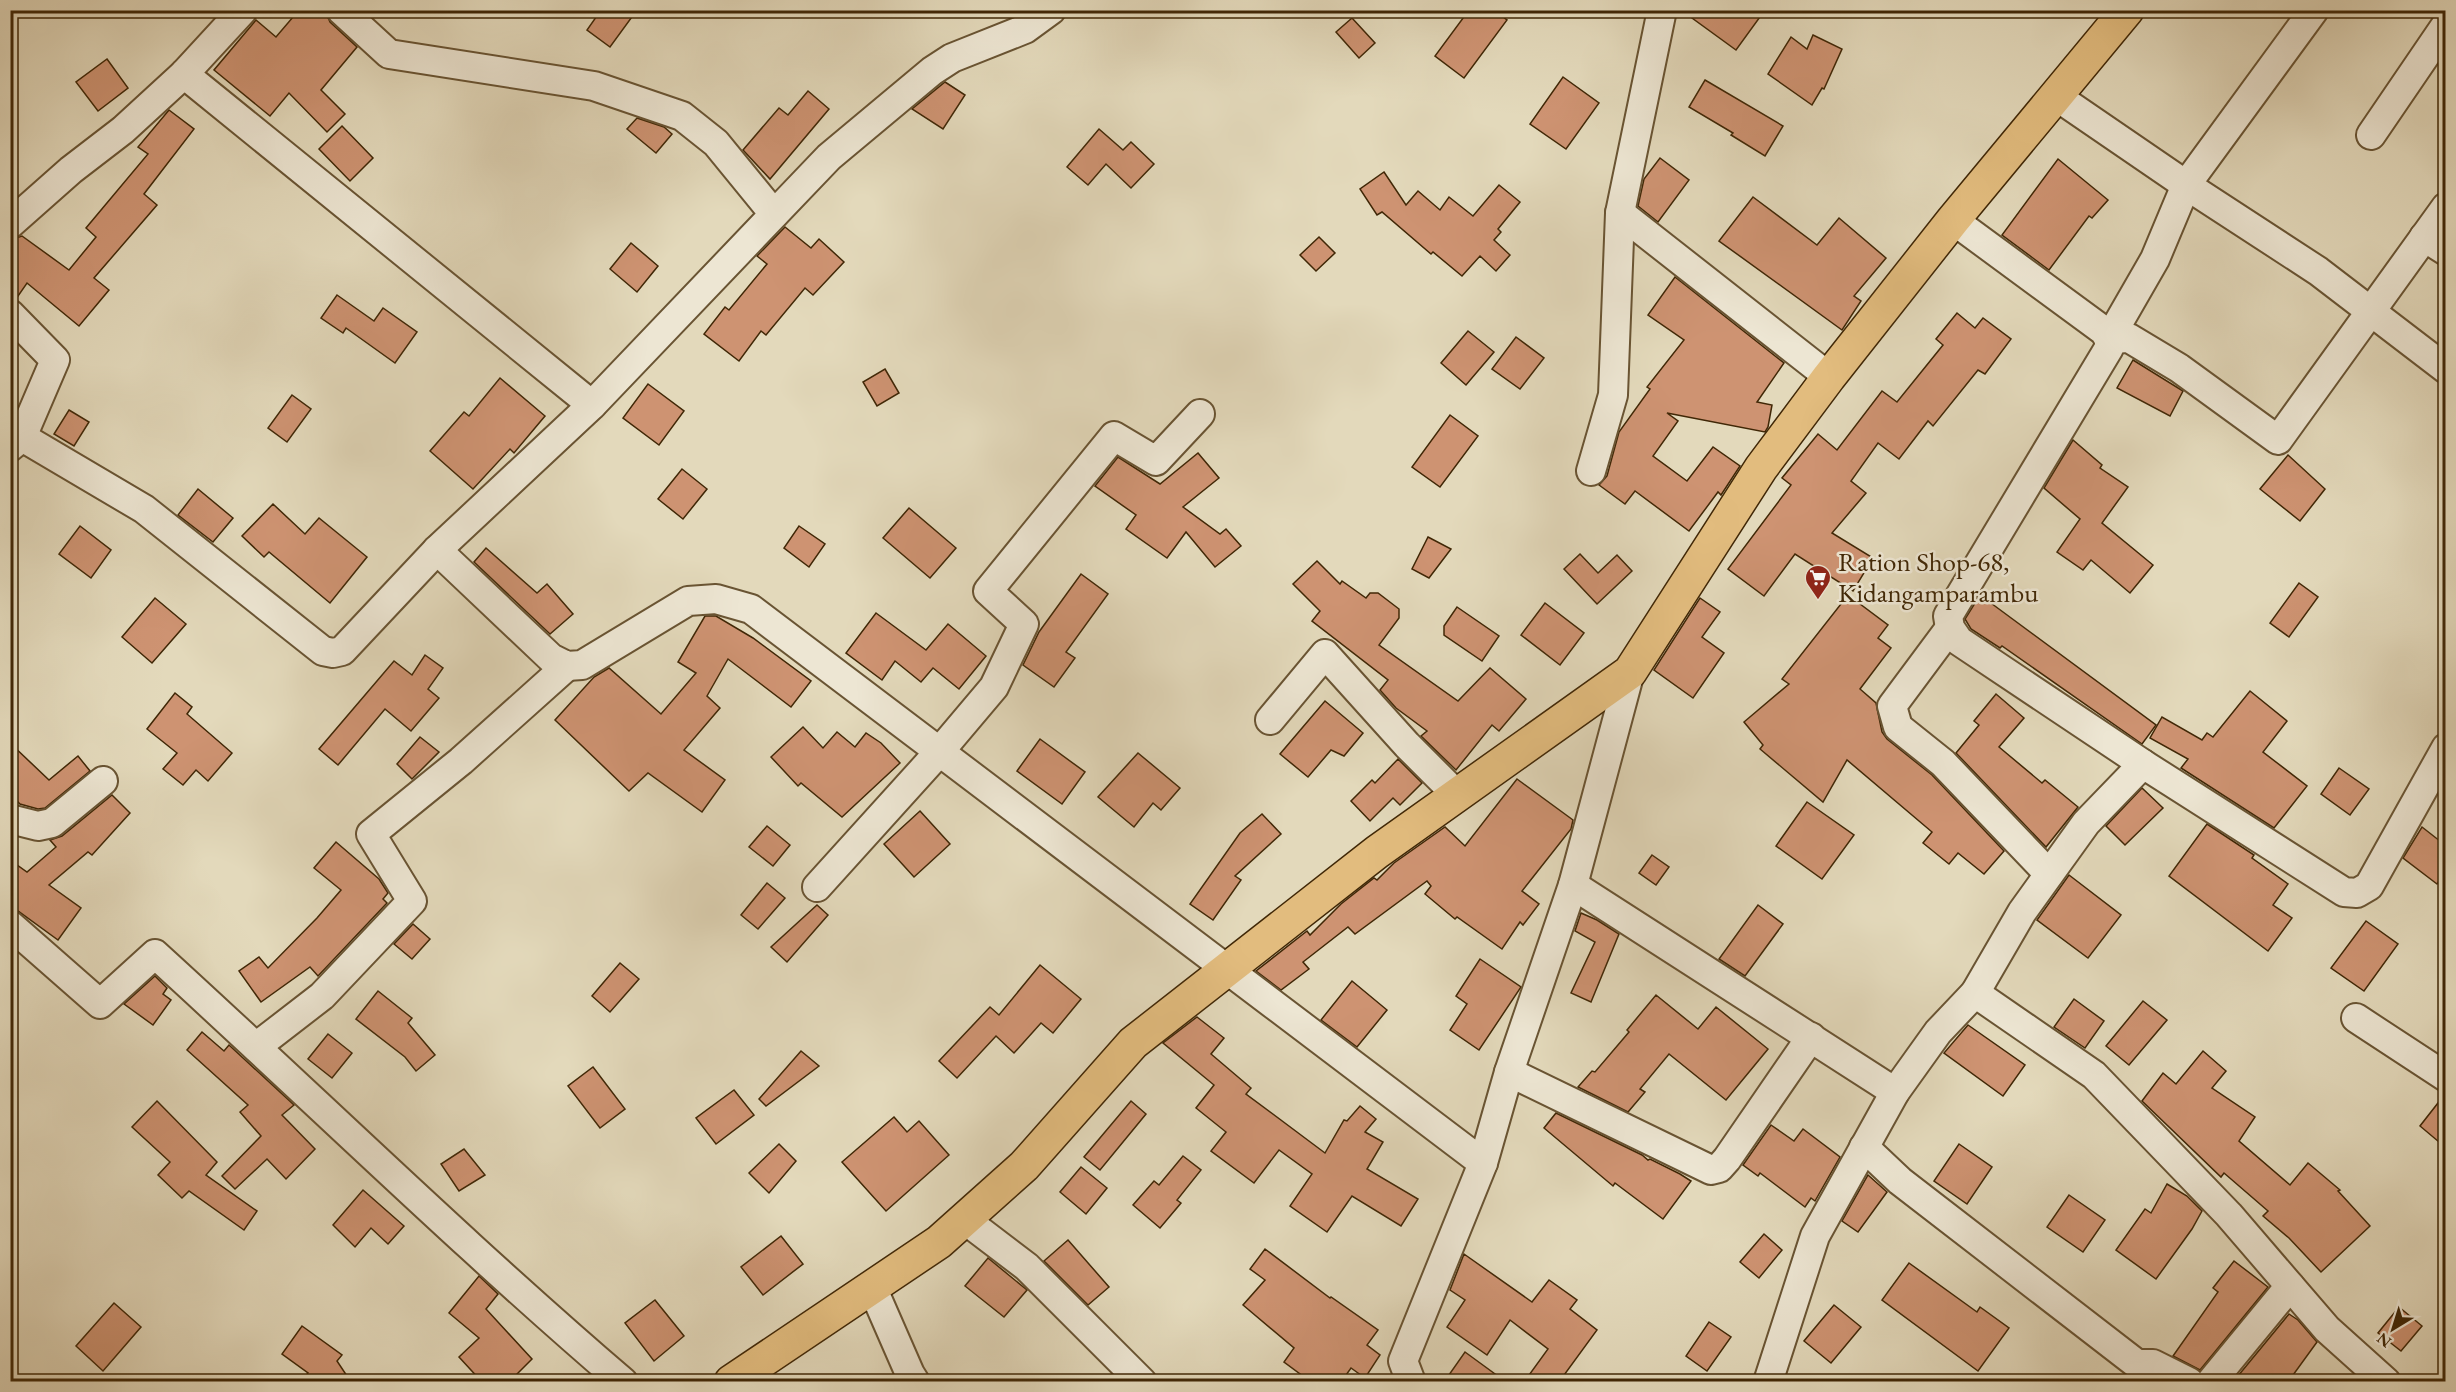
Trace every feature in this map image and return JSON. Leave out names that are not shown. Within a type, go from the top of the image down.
[{"type":"main road","points":[[731,1382],[939,1242],[1024,1166],[1133,1043],[1377,852],[1630,672],[1761,468],[1829,377],[1953,220],[2127,10]]},
{"type":"street","points":[[10,224],[71,170],[123,130],[183,74],[243,10]]},
{"type":"street","points":[[341,10],[389,54],[594,86],[682,116],[716,143],[774,214]]},
{"type":"street","points":[[10,315],[55,360],[16,442],[144,509],[323,651],[333,653],[342,651],[437,550],[592,405],[829,157],[932,71],[952,58],[1025,29],[1051,10]]},
{"type":"street","points":[[1591,471],[1613,394],[1620,213],[1662,10]]},
{"type":"street","points":[[2314,10],[2186,185],[2155,259],[2109,339],[2109,348],[1948,616],[1950,628],[1959,641],[2143,764],[2344,892],[2357,893],[2369,886],[2445,748]]},
{"type":"street","points":[[2371,135],[2445,24]]},
{"type":"street","points":[[183,74],[592,405]]},
{"type":"street","points":[[2056,96],[2186,185],[2318,271],[2445,369]]},
{"type":"street","points":[[2109,339],[2129,338],[2179,368],[2278,440],[2371,312],[2435,244],[2445,207]]},
{"type":"street","points":[[1620,213],[1829,377]]},
{"type":"street","points":[[1953,220],[2104,331],[2109,339]]},
{"type":"street","points":[[817,887],[940,752],[994,687],[1024,624],[988,591],[1114,436],[1156,461],[1200,414]]},
{"type":"street","points":[[437,550],[551,658],[567,666],[582,665],[688,600],[716,598],[751,609],[1483,1163]]},
{"type":"street","points":[[1950,628],[1892,706],[1898,727],[1943,763],[2049,874]]},
{"type":"street","points":[[1270,720],[1325,654],[1407,745],[1457,795]]},
{"type":"street","points":[[256,1047],[322,996],[412,901],[371,834],[462,761],[567,666]]},
{"type":"street","points":[[1411,1382],[1403,1361],[1483,1163],[1509,1072],[1573,885],[1630,672]]},
{"type":"street","points":[[1768,1382],[1815,1236],[1894,1092],[1938,1032],[1975,993],[2022,912],[2086,823],[2143,764]]},
{"type":"street","points":[[10,819],[38,826],[52,823],[103,781]]},
{"type":"street","points":[[1573,885],[1894,1092]]},
{"type":"street","points":[[10,925],[100,1004],[155,954],[393,1177],[623,1382]]},
{"type":"street","points":[[1975,993],[2094,1075],[2229,1215],[2327,1329],[2386,1382]]},
{"type":"street","points":[[2356,1018],[2445,1077]]},
{"type":"street","points":[[1509,1072],[1711,1170],[1719,1168],[1727,1159],[1811,1037]]},
{"type":"street","points":[[1864,1147],[1900,1181],[2137,1364],[2153,1364],[2189,1382]]},
{"type":"street","points":[[964,1219],[1027,1267],[1142,1382]]},
{"type":"street","points":[[2211,1382],[2290,1286]]},
{"type":"street","points":[[872,1287],[915,1382]]},
{"type":"building","points":[[299,10],[325,10],[330,22],[357,47],[321,90],[345,114],[327,132],[289,93],[270,116],[214,70],[256,20],[276,37]]},
{"type":"building","points":[[601,10],[637,10],[610,47],[587,30]]},
{"type":"building","points":[[1469,10],[1494,10],[1507,20],[1464,78],[1435,56]]},
{"type":"building","points":[[1681,10],[1765,10],[1736,50]]},
{"type":"building","points":[[1352,18],[1375,43],[1359,58],[1336,32]]},
{"type":"building","points":[[1813,35],[1842,49],[1824,89],[1822,88],[1812,105],[1768,74],[1791,37],[1807,49]]},
{"type":"building","points":[[107,59],[128,88],[98,111],[76,82]]},
{"type":"building","points":[[1563,77],[1599,103],[1566,149],[1530,124]]},
{"type":"building","points":[[1705,80],[1783,126],[1765,156],[1731,135],[1733,133],[1689,107]]},
{"type":"building","points":[[945,82],[965,95],[943,129],[912,109]]},
{"type":"building","points":[[808,91],[829,109],[770,179],[743,150],[779,108],[788,115]]},
{"type":"building","points":[[169,110],[194,129],[144,194],[157,205],[94,278],[109,290],[79,326],[27,283],[16,299],[10,298],[10,240],[22,236],[69,270],[96,237],[86,228],[148,154],[138,147]]},
{"type":"building","points":[[637,118],[664,127],[672,134],[656,153],[627,129]]},
{"type":"building","points":[[342,126],[373,158],[350,181],[319,149]]},
{"type":"building","points":[[1099,129],[1123,150],[1131,142],[1154,164],[1131,188],[1106,164],[1088,185],[1067,167]]},
{"type":"building","points":[[1660,158],[1689,180],[1658,222],[1638,206],[1644,179]]},
{"type":"building","points":[[2058,159],[2108,200],[2092,218],[2089,216],[2049,270],[2002,235]]},
{"type":"building","points":[[1384,172],[1406,205],[1418,191],[1440,210],[1449,197],[1473,216],[1499,185],[1520,202],[1498,229],[1501,232],[1494,240],[1510,255],[1496,271],[1480,256],[1462,276],[1433,252],[1431,254],[1382,212],[1377,215],[1360,189]]},
{"type":"building","points":[[1753,197],[1817,245],[1839,218],[1886,258],[1854,296],[1861,301],[1842,330],[1719,241]]},
{"type":"building","points":[[785,227],[811,248],[819,239],[844,262],[813,295],[805,288],[766,335],[761,331],[739,361],[704,334],[725,307],[729,310],[767,264],[757,256]]},
{"type":"building","points":[[1319,237],[1335,253],[1316,271],[1300,255]]},
{"type":"building","points":[[631,243],[658,266],[637,292],[610,269]]},
{"type":"building","points":[[1675,277],[1784,363],[1757,402],[1772,405],[1765,432],[1667,413],[1678,421],[1653,456],[1687,481],[1713,447],[1740,466],[1721,495],[1718,492],[1689,531],[1635,491],[1625,504],[1599,485],[1607,476],[1619,432],[1650,389],[1647,387],[1684,340],[1648,315]]},
{"type":"building","points":[[337,295],[374,321],[383,308],[417,332],[395,363],[346,328],[343,333],[321,318]]},
{"type":"building","points":[[1957,313],[1975,328],[1983,318],[2011,339],[1985,374],[1978,370],[1933,426],[1928,421],[1899,459],[1878,443],[1851,481],[1866,493],[1832,533],[1873,558],[1853,591],[1795,554],[1764,596],[1728,569],[1791,485],[1782,478],[1818,434],[1837,450],[1882,391],[1897,402],[1943,345],[1936,339]]},
{"type":"building","points":[[1468,331],[1494,352],[1466,385],[1441,363]]},
{"type":"building","points":[[1516,337],[1544,358],[1520,389],[1492,369]]},
{"type":"building","points":[[2133,360],[2183,391],[2170,416],[2117,388]]},
{"type":"building","points":[[885,369],[899,393],[877,406],[863,382]]},
{"type":"building","points":[[500,378],[545,416],[514,453],[510,449],[473,489],[430,451],[464,412],[469,416]]},
{"type":"building","points":[[648,384],[684,411],[659,445],[623,418]]},
{"type":"building","points":[[292,395],[311,409],[287,442],[268,428]]},
{"type":"building","points":[[69,410],[89,422],[74,446],[54,434]]},
{"type":"building","points":[[1450,415],[1478,436],[1440,487],[1412,467]]},
{"type":"building","points":[[2073,440],[2102,465],[2100,468],[2128,487],[2102,523],[2153,565],[2130,593],[2091,560],[2083,570],[2057,552],[2080,519],[2044,488]]},
{"type":"building","points":[[1198,453],[1219,478],[1183,507],[1220,534],[1226,529],[1241,546],[1215,567],[1186,532],[1167,558],[1126,529],[1136,515],[1095,486],[1118,457],[1160,484]]},
{"type":"building","points":[[2288,455],[2325,489],[2300,521],[2260,489]]},
{"type":"building","points":[[682,469],[707,489],[683,519],[658,499]]},
{"type":"building","points":[[198,489],[233,518],[213,542],[178,515]]},
{"type":"building","points":[[273,504],[305,534],[319,518],[367,557],[330,603],[269,552],[264,557],[242,536]]},
{"type":"building","points":[[909,508],[956,548],[930,578],[883,538]]},
{"type":"building","points":[[80,526],[111,550],[91,578],[59,554]]},
{"type":"building","points":[[799,526],[825,544],[809,567],[784,548]]},
{"type":"building","points":[[1428,537],[1451,549],[1429,578],[1412,569]]},
{"type":"building","points":[[486,548],[537,593],[547,584],[573,614],[550,634],[474,562]]},
{"type":"building","points":[[1580,554],[1598,573],[1617,555],[1632,571],[1597,604],[1564,569]]},
{"type":"building","points":[[1317,561],[1340,584],[1342,581],[1366,598],[1370,593],[1378,593],[1399,609],[1399,618],[1379,645],[1458,701],[1490,668],[1526,699],[1499,731],[1492,725],[1456,770],[1421,736],[1427,731],[1396,708],[1380,690],[1388,680],[1312,621],[1320,611],[1293,584]]},
{"type":"building","points":[[1081,574],[1108,594],[1066,652],[1075,658],[1054,687],[1023,665],[1039,632]]},
{"type":"building","points":[[2299,583],[2318,597],[2289,637],[2270,623]]},
{"type":"building","points":[[1848,595],[1888,625],[1878,638],[1891,648],[1860,689],[1876,703],[1882,732],[1887,739],[1932,775],[2004,851],[1984,874],[1958,853],[1949,864],[1923,843],[1932,832],[1847,760],[1823,802],[1760,749],[1763,745],[1744,722],[1789,684],[1782,679]]},
{"type":"building","points":[[1980,595],[2156,725],[2142,744],[2002,646],[2000,648],[1971,629],[1965,619]]},
{"type":"building","points":[[155,598],[186,624],[152,663],[122,637]]},
{"type":"building","points":[[1700,598],[1720,612],[1702,637],[1724,653],[1693,698],[1654,670]]},
{"type":"building","points":[[1545,603],[1584,633],[1560,665],[1521,635]]},
{"type":"building","points":[[1457,607],[1499,636],[1482,661],[1444,635],[1444,626]]},
{"type":"building","points":[[876,613],[926,650],[948,624],[986,656],[959,689],[933,668],[921,682],[895,661],[882,680],[846,653]]},
{"type":"building","points":[[705,616],[716,616],[753,638],[811,681],[791,707],[728,659],[707,696],[720,708],[684,750],[725,780],[702,812],[648,773],[629,791],[555,720],[594,677],[609,668],[661,714],[696,673],[678,662]]},
{"type":"building","points":[[425,655],[443,668],[428,689],[439,698],[411,731],[385,709],[338,765],[319,749],[394,661],[412,675]]},
{"type":"building","points":[[2250,691],[2287,721],[2263,752],[2307,786],[2274,828],[2181,768],[2188,759],[2150,738],[2162,717],[2202,740],[2207,733],[2213,737]]},
{"type":"building","points":[[175,693],[192,707],[187,714],[232,753],[208,781],[196,770],[183,785],[163,769],[177,753],[147,729]]},
{"type":"building","points":[[1996,694],[2024,718],[1999,747],[2042,783],[2045,780],[2078,807],[2046,847],[1956,753],[1979,725],[1974,721]]},
{"type":"building","points":[[1325,701],[1363,733],[1344,756],[1331,750],[1308,777],[1280,754]]},
{"type":"building","points":[[803,727],[823,748],[837,732],[855,747],[866,733],[881,743],[900,763],[842,817],[801,783],[798,786],[771,757]]},
{"type":"building","points":[[420,737],[439,752],[412,779],[397,764]]},
{"type":"building","points":[[1040,739],[1085,772],[1062,804],[1017,771]]},
{"type":"building","points":[[10,743],[49,780],[78,756],[90,771],[45,808],[38,809],[20,804],[10,794]]},
{"type":"building","points":[[1138,753],[1180,788],[1161,810],[1153,803],[1134,827],[1098,797]]},
{"type":"building","points":[[1398,759],[1422,783],[1400,805],[1393,798],[1370,821],[1351,801],[1372,780],[1375,783]]},
{"type":"building","points":[[2339,768],[2369,789],[2350,815],[2321,794]]},
{"type":"building","points":[[1517,779],[1573,820],[1571,829],[1522,891],[1539,904],[1523,925],[1520,922],[1502,949],[1457,917],[1455,919],[1425,894],[1431,886],[1427,881],[1355,934],[1348,927],[1303,962],[1309,969],[1281,990],[1256,971],[1307,931],[1310,935],[1341,904],[1374,878],[1377,880],[1394,863],[1445,827],[1465,846]]},
{"type":"building","points":[[2142,788],[2163,808],[2125,845],[2106,826]]},
{"type":"building","points":[[112,795],[130,813],[92,855],[88,852],[49,885],[81,908],[58,940],[10,905],[10,860],[27,872],[56,847],[50,840],[62,836]]},
{"type":"building","points":[[1807,802],[1854,835],[1822,879],[1776,846]]},
{"type":"building","points":[[920,811],[950,844],[914,877],[884,844]]},
{"type":"building","points":[[1262,814],[1281,834],[1235,876],[1241,880],[1213,920],[1190,904],[1240,833]]},
{"type":"building","points":[[2207,824],[2254,855],[2252,858],[2288,884],[2273,905],[2292,918],[2268,951],[2169,876]]},
{"type":"building","points":[[767,826],[790,845],[773,866],[749,847]]},
{"type":"building","points":[[2422,827],[2445,845],[2445,872],[2437,884],[2403,858]]},
{"type":"building","points":[[336,842],[379,879],[388,893],[383,899],[387,903],[318,976],[310,967],[261,1002],[239,971],[259,957],[268,968],[341,890],[314,868]]},
{"type":"building","points":[[1652,855],[1669,867],[1656,885],[1639,873]]},
{"type":"building","points":[[2069,875],[2121,915],[2088,958],[2037,920]]},
{"type":"building","points":[[767,883],[785,898],[758,929],[741,915]]},
{"type":"building","points":[[817,905],[828,915],[787,962],[771,947]]},
{"type":"building","points":[[1758,905],[1783,924],[1745,976],[1719,959]]},
{"type":"building","points":[[1581,913],[1619,934],[1591,1002],[1571,993],[1595,942],[1575,931]]},
{"type":"building","points":[[2366,921],[2398,944],[2364,991],[2331,968]]},
{"type":"building","points":[[413,924],[430,939],[412,959],[394,944]]},
{"type":"building","points":[[1480,959],[1521,987],[1479,1050],[1450,1030],[1467,1004],[1456,996]]},
{"type":"building","points":[[620,963],[639,979],[610,1012],[592,996]]},
{"type":"building","points":[[1040,965],[1081,999],[1053,1033],[1041,1023],[1014,1053],[996,1036],[957,1078],[939,1061],[990,1007],[999,1015]]},
{"type":"building","points":[[155,976],[167,988],[163,994],[171,1000],[153,1025],[124,1004]]},
{"type":"building","points":[[1352,981],[1387,1010],[1357,1047],[1321,1020]]},
{"type":"building","points":[[378,991],[412,1018],[408,1023],[435,1055],[416,1071],[405,1057],[356,1019]]},
{"type":"building","points":[[1656,995],[1698,1029],[1716,1007],[1768,1049],[1726,1100],[1669,1054],[1640,1089],[1645,1092],[1628,1112],[1578,1087],[1592,1071],[1595,1072],[1629,1032],[1627,1030]]},
{"type":"building","points":[[2074,999],[2104,1021],[2085,1048],[2054,1027]]},
{"type":"building","points":[[2143,1001],[2167,1020],[2129,1065],[2106,1046]]},
{"type":"building","points":[[1197,1017],[1224,1038],[1211,1054],[1251,1088],[1246,1094],[1325,1153],[1344,1120],[1347,1121],[1360,1106],[1376,1119],[1365,1132],[1383,1142],[1367,1169],[1418,1199],[1401,1226],[1352,1196],[1327,1232],[1290,1206],[1312,1174],[1279,1150],[1254,1183],[1211,1151],[1226,1132],[1196,1108],[1214,1085],[1163,1043]]},
{"type":"building","points":[[1968,1025],[2025,1065],[2003,1096],[1944,1053]]},
{"type":"building","points":[[202,1032],[224,1051],[229,1045],[294,1105],[282,1115],[315,1149],[286,1179],[267,1159],[235,1189],[222,1176],[261,1136],[240,1112],[248,1105],[187,1050]]},
{"type":"building","points":[[328,1034],[352,1053],[332,1078],[308,1059]]},
{"type":"building","points":[[801,1051],[819,1066],[766,1106],[759,1099]]},
{"type":"building","points":[[2203,1051],[2226,1071],[2212,1088],[2255,1117],[2239,1141],[2290,1185],[2308,1163],[2340,1190],[2338,1191],[2370,1226],[2321,1272],[2289,1238],[2263,1216],[2268,1211],[2224,1173],[2221,1177],[2142,1101],[2163,1073],[2176,1084]]},
{"type":"building","points":[[593,1067],[625,1109],[600,1128],[568,1086]]},
{"type":"building","points":[[734,1090],[754,1115],[716,1144],[696,1118]]},
{"type":"building","points":[[2445,1094],[2445,1147],[2420,1126]]},
{"type":"building","points":[[157,1101],[217,1162],[206,1175],[257,1211],[244,1230],[189,1191],[182,1198],[158,1175],[170,1162],[132,1127]]},
{"type":"building","points":[[1131,1101],[1146,1114],[1100,1170],[1084,1157]]},
{"type":"building","points":[[1556,1113],[1691,1181],[1663,1219],[1615,1183],[1613,1186],[1544,1128]]},
{"type":"building","points":[[894,1117],[907,1132],[919,1121],[949,1155],[886,1211],[842,1162]]},
{"type":"building","points":[[1771,1125],[1794,1141],[1803,1129],[1840,1157],[1815,1201],[1811,1198],[1805,1207],[1760,1173],[1758,1176],[1743,1165]]},
{"type":"building","points":[[779,1144],[796,1161],[769,1193],[749,1173]]},
{"type":"building","points":[[1959,1144],[1992,1167],[1967,1204],[1934,1181]]},
{"type":"building","points":[[464,1149],[485,1175],[459,1191],[441,1164]]},
{"type":"building","points":[[1183,1156],[1201,1170],[1177,1200],[1181,1203],[1160,1228],[1133,1205],[1154,1181],[1159,1185]]},
{"type":"building","points":[[1081,1167],[1107,1188],[1086,1214],[1060,1192]]},
{"type":"building","points":[[1868,1175],[1887,1192],[1858,1232],[1842,1221]]},
{"type":"building","points":[[2167,1184],[2187,1196],[2202,1211],[2192,1229],[2156,1279],[2116,1250],[2145,1209],[2151,1213]]},
{"type":"building","points":[[363,1190],[404,1226],[388,1244],[371,1228],[355,1247],[333,1225]]},
{"type":"building","points":[[2069,1195],[2105,1220],[2083,1252],[2047,1227]]},
{"type":"building","points":[[1764,1234],[1782,1250],[1759,1278],[1740,1262]]},
{"type":"building","points":[[781,1236],[803,1264],[763,1295],[741,1267]]},
{"type":"building","points":[[1068,1240],[1109,1287],[1088,1305],[1044,1261]]},
{"type":"building","points":[[1265,1249],[1330,1298],[1378,1330],[1367,1345],[1380,1355],[1365,1378],[1351,1368],[1341,1382],[1311,1382],[1284,1362],[1294,1348],[1243,1305],[1265,1280],[1250,1269]]},
{"type":"building","points":[[1464,1254],[1532,1302],[1549,1280],[1577,1300],[1570,1309],[1597,1330],[1559,1382],[1524,1382],[1548,1349],[1510,1320],[1487,1355],[1447,1327],[1465,1300],[1450,1290]]},
{"type":"building","points":[[988,1258],[1027,1290],[1004,1317],[965,1286]]},
{"type":"building","points":[[2234,1261],[2268,1287],[2200,1370],[2173,1356],[2218,1292],[2213,1288]]},
{"type":"building","points":[[1909,1263],[1977,1312],[1980,1307],[2009,1328],[1978,1371],[1882,1300]]},
{"type":"building","points":[[479,1276],[498,1294],[486,1309],[532,1359],[509,1382],[482,1382],[459,1357],[479,1338],[449,1313]]},
{"type":"building","points":[[655,1300],[684,1336],[654,1361],[625,1323]]},
{"type":"building","points":[[114,1303],[141,1327],[103,1371],[76,1346]]},
{"type":"building","points":[[1834,1305],[1861,1327],[1831,1363],[1804,1341]]},
{"type":"building","points":[[2399,1307],[2422,1326],[2401,1351],[2378,1333]]},
{"type":"building","points":[[2289,1314],[2298,1320],[2317,1342],[2288,1382],[2233,1382]]},
{"type":"building","points":[[1709,1322],[1731,1337],[1707,1371],[1686,1356]]},
{"type":"building","points":[[302,1326],[342,1355],[337,1361],[351,1382],[301,1382],[308,1373],[282,1354]]},
{"type":"building","points":[[1465,1352],[1506,1382],[1444,1382]]},
{"type":"place","name":"Ration Shop-68, Kidangamparambu","points":[[1818,601]]}]
